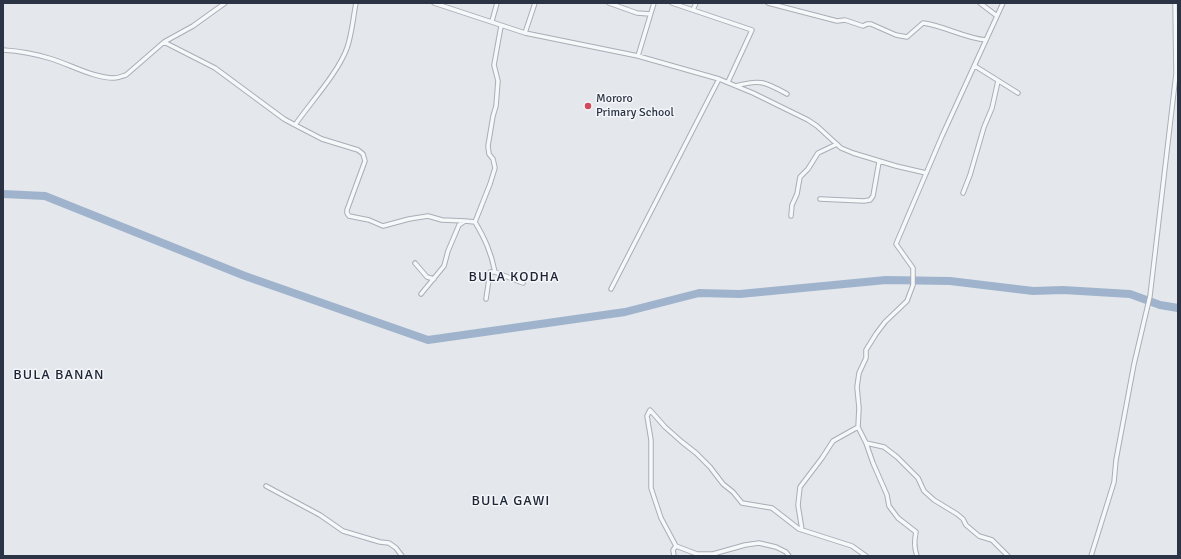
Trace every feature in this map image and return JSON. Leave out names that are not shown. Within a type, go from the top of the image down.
[{"type":"street","points":[[3,50],[29,53],[53,59],[98,75],[119,78],[126,74],[164,42],[193,26],[225,3]]},
{"type":"street","points":[[294,125],[344,56],[349,42],[356,3]]},
{"type":"street","points":[[434,3],[525,33],[638,56],[728,82],[808,120],[818,126],[837,144],[853,153],[880,162],[926,173]]},
{"type":"street","points":[[492,22],[497,3]]},
{"type":"street","points":[[525,33],[535,3]]},
{"type":"street","points":[[609,3],[636,13],[650,14]]},
{"type":"street","points":[[638,56],[654,3]]},
{"type":"street","points":[[672,3],[752,30],[728,82]]},
{"type":"street","points":[[693,10],[696,3]]},
{"type":"street","points":[[768,3],[837,21],[845,20],[863,26],[872,24],[896,35],[907,37],[924,23],[932,24],[975,39],[986,40]]},
{"type":"street","points":[[980,3],[998,16]]},
{"type":"street","points":[[918,556],[915,550],[914,542],[916,532],[898,518],[889,506],[887,495],[858,427],[859,408],[857,387],[859,373],[866,358],[866,350],[880,328],[907,301],[910,295],[913,285],[913,268],[896,244],[926,173],[1003,3]]},
{"type":"street","points":[[1091,556],[1114,482],[1116,460],[1125,410],[1150,296],[1176,74],[1175,3]]},
{"type":"street","points":[[475,222],[490,184],[494,168],[493,159],[489,154],[488,146],[496,106],[498,81],[494,65],[501,26]]},
{"type":"street","points":[[164,42],[215,68],[294,125],[314,136],[358,150],[364,154],[365,160],[346,213],[349,216],[369,220],[383,226],[428,216],[442,220],[475,222]]},
{"type":"street","points":[[975,66],[1018,93]]},
{"type":"street","points":[[610,289],[719,79]]},
{"type":"street","points":[[963,193],[970,175],[984,127],[992,108],[998,81]]},
{"type":"street","points":[[736,86],[749,82],[758,82],[768,84],[787,94]]},
{"type":"street","points":[[791,216],[792,205],[797,194],[800,177],[808,169],[818,153],[837,144]]},
{"type":"street","points":[[820,199],[870,200],[873,196],[880,162]]},
{"type":"street","points":[[421,294],[444,266],[448,250],[456,230],[459,225],[465,221]]},
{"type":"street","points":[[475,222],[486,240],[491,254],[494,272]]},
{"type":"street","points":[[415,264],[427,277],[434,279]]},
{"type":"street","points":[[486,299],[490,272],[494,272],[523,283]]},
{"type":"street","points":[[789,556],[786,552],[776,547],[759,543],[714,554],[697,554],[676,546],[661,518],[651,488],[651,440],[647,416],[650,410],[665,427],[710,467],[723,484],[742,503],[772,508],[802,530],[852,546],[866,556]]},
{"type":"street","points":[[802,530],[798,505],[800,487],[822,458],[832,441],[858,427]]},
{"type":"street","points":[[866,443],[884,447],[897,457],[918,478],[924,491],[934,500],[958,514],[966,525],[979,536],[992,540],[1008,556]]},
{"type":"street","points":[[266,486],[320,515],[343,531],[380,542],[389,543],[396,548],[402,556]]},
{"type":"street","points":[[674,556],[672,550],[676,546]]},
{"type":"waterway","points":[[3,194],[45,196],[245,276],[428,340],[625,312],[699,293],[740,294],[886,280],[950,281],[1033,291],[1063,290],[1130,294],[1160,305],[1178,308]]},
{"type":"place","name":"Mororo Primary School","points":[[588,106]]},
{"type":"district","name":"BULA KODHA","points":[[514,277]]},
{"type":"district","name":"BULA BANAN","points":[[59,375]]},
{"type":"district","name":"BULA GAWI","points":[[511,501]]}]
